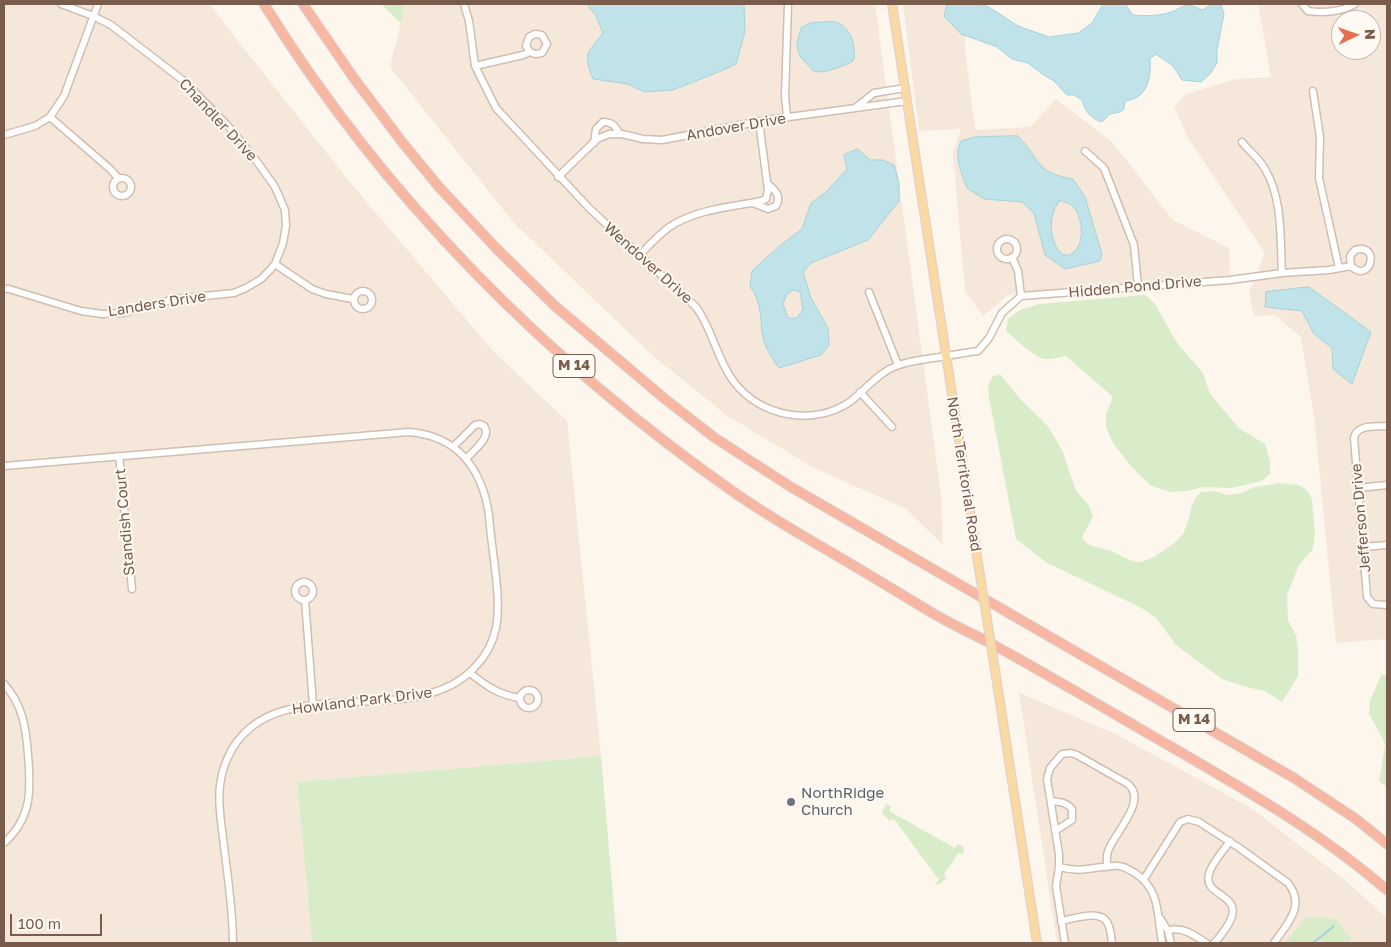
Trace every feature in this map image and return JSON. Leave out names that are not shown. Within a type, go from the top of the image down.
[{"type":"highway","name":"M 14","points":[[264,4],[331,104],[378,165],[434,230],[472,271],[528,326],[633,416],[736,494],[938,616],[994,645],[1266,802],[1323,839],[1387,890]]},
{"type":"highway","name":"M 14","points":[[303,4],[364,92],[402,142],[466,217],[555,306],[679,410],[723,443],[799,492],[1294,778],[1344,811],[1387,844]]},
{"type":"main road","name":"North Territorial Road","points":[[892,4],[1037,943]]},
{"type":"street","name":"Chandler Drive","points":[[61,4],[94,16],[111,25],[185,82],[228,126],[275,187],[285,210],[286,226],[283,243],[275,264]]},
{"type":"street","points":[[4,135],[36,126],[50,117],[64,96],[98,4]]},
{"type":"street","name":"Wendover Drive","points":[[464,4],[469,21],[475,66],[496,108],[558,177],[639,256],[696,307],[706,322],[730,376],[740,389],[755,401],[779,412],[808,416],[824,413],[849,402],[880,375],[898,365],[946,356]]},
{"type":"street","points":[[787,117],[785,96],[788,4]]},
{"type":"street","points":[[1302,4],[1308,11],[1315,12],[1330,11],[1355,4]]},
{"type":"street","points":[[475,66],[530,52]]},
{"type":"street","points":[[854,108],[874,92],[905,88]]},
{"type":"street","points":[[1314,91],[1320,137],[1319,178],[1339,268]]},
{"type":"street","name":"Andover Drive","points":[[558,177],[594,142],[602,136],[613,133],[643,139],[662,140],[787,117],[907,101]]},
{"type":"street","points":[[50,117],[118,178]]},
{"type":"street","name":"Andover Drive","points":[[594,142],[596,129],[603,122],[612,124],[619,134]]},
{"type":"street","points":[[639,256],[662,232],[680,221],[710,211],[761,201],[767,197],[759,122]]},
{"type":"street","points":[[1242,142],[1264,167],[1274,188],[1282,273]]},
{"type":"street","points":[[1085,150],[1104,168],[1134,245],[1138,286]]},
{"type":"street","points":[[753,203],[768,209],[776,206],[779,201],[778,194],[767,183]]},
{"type":"street","points":[[946,356],[978,351],[989,338],[1002,313],[1022,296],[1018,271],[1012,257]]},
{"type":"street","points":[[275,264],[312,289],[326,294],[353,299]]},
{"type":"street","name":"Landers Drive","points":[[4,289],[81,311],[102,314],[123,313],[175,299],[234,293],[260,279],[275,264]]},
{"type":"street","name":"Hidden Pond Drive","points":[[1022,296],[1230,280],[1282,273],[1305,273],[1351,266]]},
{"type":"street","points":[[869,292],[898,365]]},
{"type":"street","points":[[860,392],[892,427]]},
{"type":"street","points":[[453,447],[475,425],[480,424],[484,426],[487,432],[486,437],[466,458]]},
{"type":"street","name":"Jefferson Drive","points":[[1387,426],[1365,428],[1356,432],[1354,438],[1367,597],[1376,605],[1387,604]]},
{"type":"street","name":"Howland Park Drive","points":[[4,466],[401,432],[429,435],[453,447],[466,458],[478,477],[487,500],[498,609],[496,627],[491,644],[482,660],[470,673],[450,687],[427,695],[288,708],[264,718],[250,728],[238,742],[224,767],[219,804],[233,943]]},
{"type":"street","name":"Standish Court","points":[[119,456],[132,589]]},
{"type":"street","points":[[1358,488],[1387,485]]},
{"type":"street","points":[[1363,547],[1387,545]]},
{"type":"street","points":[[305,600],[314,705]]},
{"type":"street","points":[[470,673],[492,690],[520,698]]},
{"type":"street","points":[[4,684],[15,699],[24,720],[27,736],[30,790],[22,819],[4,843]]},
{"type":"street","points":[[1064,943],[1056,886],[1059,854],[1047,780],[1048,772],[1058,756],[1066,752],[1077,755],[1132,788],[1135,795],[1135,802],[1108,850],[1107,867]]},
{"type":"street","points":[[1051,801],[1063,802],[1072,809],[1072,820],[1056,831]]},
{"type":"street","points":[[1144,879],[1177,826],[1184,820],[1191,819],[1199,822],[1230,841],[1288,883],[1294,892],[1296,902],[1294,914],[1274,943]]},
{"type":"street","points":[[1214,943],[1230,921],[1233,909],[1230,902],[1212,888],[1209,882],[1209,874],[1230,841]]},
{"type":"street","points":[[1059,867],[1079,871],[1107,867],[1124,867],[1144,879],[1152,890],[1159,917],[1162,943]]},
{"type":"street","points":[[1061,921],[1094,915],[1100,916],[1108,923],[1112,943]]},
{"type":"street","points":[[1159,917],[1168,931],[1171,943]]},
{"type":"street","points":[[1168,931],[1178,929],[1200,938],[1206,943]]},
{"type":"shaded area","points":[[4,4],[209,4],[348,180],[493,351],[567,421],[601,756],[297,782],[312,943],[4,943]]},
{"type":"shaded area","points":[[404,4],[875,4],[941,495],[943,545],[905,508],[816,469],[726,415],[651,354],[513,222],[390,67]]},
{"type":"shaded area","points":[[903,4],[965,4],[965,48],[975,130],[1030,127],[1056,99],[1112,142],[1173,220],[1229,248],[1230,275],[1008,295],[983,316],[965,291],[953,154],[961,129],[919,131]]},
{"type":"shaded area","points":[[1258,4],[1387,4],[1387,639],[1336,643],[1314,415],[1301,337],[1275,315],[1254,316],[1249,292],[1265,253],[1188,138],[1174,107],[1186,94],[1236,79],[1271,77]]},
{"type":"shaded area","points":[[1019,693],[1114,733],[1251,808],[1346,881],[1387,918],[1387,943],[1057,943]]},
{"type":"green space","points":[[381,4],[404,4],[401,23]]},
{"type":"green space","points":[[1146,295],[1155,304],[1177,343],[1203,373],[1210,394],[1240,429],[1265,444],[1270,461],[1270,474],[1262,481],[1231,488],[1204,487],[1170,492],[1150,485],[1131,466],[1113,443],[1106,427],[1106,415],[1113,397],[1066,356],[1050,359],[1041,358],[1022,346],[1006,330],[1008,319],[1020,310],[1039,304]]},
{"type":"green space","points":[[1000,374],[1020,399],[1047,425],[1062,450],[1076,491],[1088,504],[1093,517],[1082,537],[1090,545],[1108,550],[1130,560],[1142,561],[1162,552],[1180,538],[1186,529],[1194,502],[1201,492],[1215,491],[1227,495],[1279,483],[1298,485],[1307,490],[1312,500],[1315,535],[1313,549],[1299,565],[1287,595],[1288,621],[1296,635],[1298,649],[1298,676],[1282,702],[1263,690],[1222,679],[1176,645],[1156,618],[1140,607],[1047,563],[1016,539],[989,397],[988,385],[993,376]]},
{"type":"green space","points":[[1381,675],[1387,675],[1387,787],[1379,781],[1385,745],[1369,714],[1370,701]]},
{"type":"green space","points":[[601,756],[617,943],[312,943],[297,782]]},
{"type":"green space","points":[[886,804],[891,806],[889,811],[955,848],[958,844],[964,847],[963,854],[958,853],[944,874],[946,879],[938,885],[935,884],[939,880],[894,819],[889,821],[882,812]]},
{"type":"green space","points":[[1307,917],[1337,919],[1351,939],[1350,943],[1285,943]]},
{"type":"water","points":[[587,4],[744,4],[745,32],[736,64],[673,90],[644,92],[628,84],[593,79],[587,58],[590,50],[603,33],[596,16]]},
{"type":"water","points":[[979,4],[989,7],[1018,26],[1049,37],[1078,33],[1092,23],[1103,4],[1125,4],[1133,15],[1146,16],[1168,13],[1187,5],[1203,10],[1212,4],[1221,4],[1224,14],[1217,50],[1217,63],[1210,74],[1201,82],[1182,80],[1173,66],[1156,54],[1150,59],[1149,80],[1143,92],[1133,99],[1125,101],[1124,109],[1110,114],[1102,122],[1089,114],[1082,100],[1074,95],[1067,95],[1054,81],[1028,63],[1012,59],[997,47],[961,34],[944,16],[947,5]]},
{"type":"water","points":[[830,22],[840,24],[849,32],[853,43],[854,60],[835,69],[823,72],[814,71],[798,52],[798,38],[802,27],[811,23]]},
{"type":"water","points":[[1018,136],[1045,169],[1051,173],[1073,179],[1085,197],[1102,254],[1100,261],[1065,269],[1045,255],[1034,213],[1022,202],[984,199],[967,188],[959,164],[958,152],[961,141],[975,137]],"holes":[[[1059,201],[1072,205],[1076,210],[1081,229],[1081,240],[1077,248],[1073,253],[1067,255],[1061,253],[1056,246],[1051,230],[1051,221],[1055,209]]]},
{"type":"water","points":[[858,149],[870,160],[883,160],[894,165],[899,183],[899,201],[868,240],[811,263],[803,272],[811,298],[828,328],[829,345],[821,355],[779,368],[764,342],[758,303],[750,286],[752,271],[777,248],[802,229],[811,203],[826,192],[847,169],[844,155]],"holes":[[[794,290],[800,292],[803,309],[797,318],[788,318],[783,304],[787,294]]]},
{"type":"water","points":[[1309,287],[1371,332],[1352,384],[1333,369],[1332,348],[1314,334],[1302,311],[1265,307],[1266,292]]},
{"type":"waterway","points":[[1313,943],[1334,926]]},
{"type":"place","name":"NorthRidge Church","points":[[791,802]]}]
